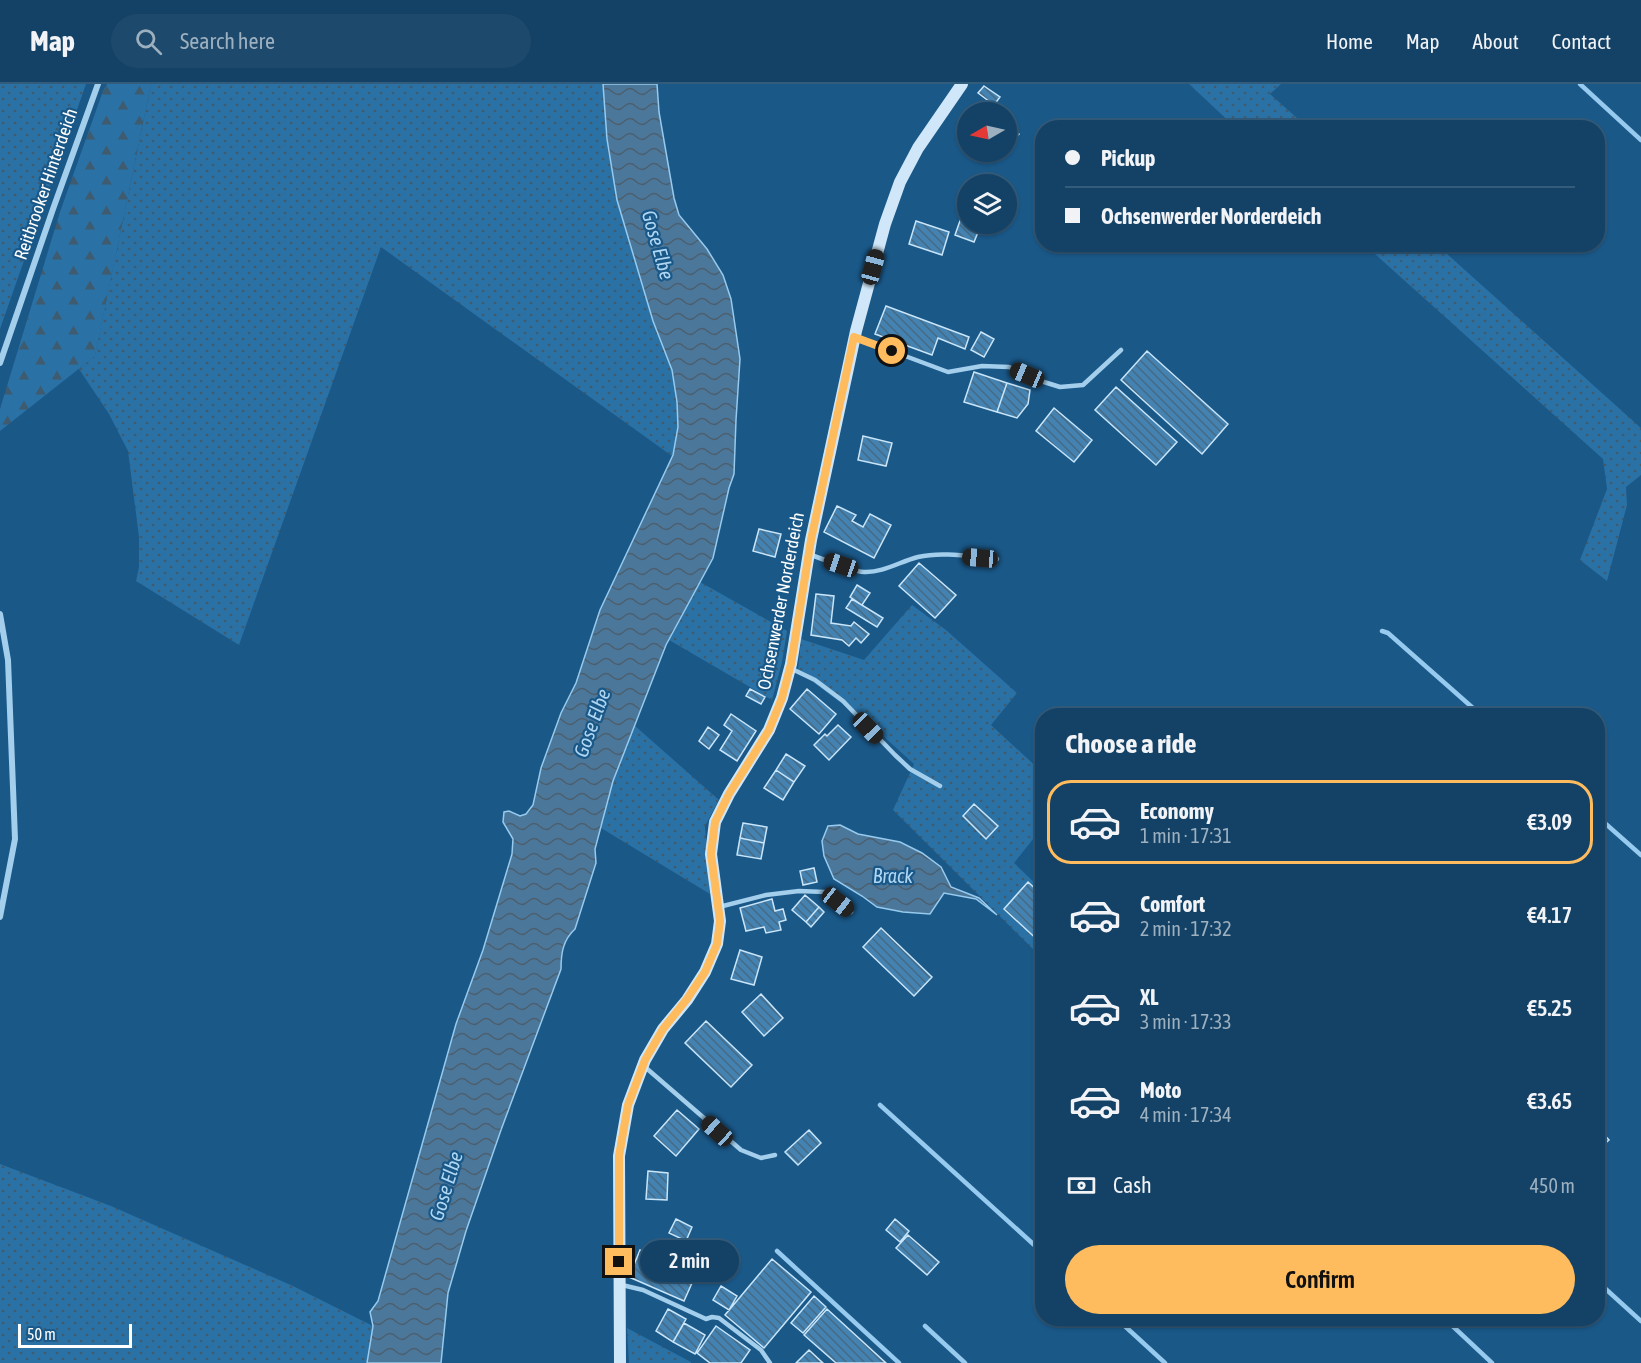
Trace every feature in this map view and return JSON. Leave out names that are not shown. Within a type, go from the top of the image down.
[{"type":"street","name":"Reitbrooker Hinterdeich","points":[[0,363],[98,84]]},
{"type":"street","name":"Ochsenwerder Norderdeich","points":[[620,1363],[619,1156],[628,1105],[644,1065],[663,1029],[705,972],[717,944],[720,921],[711,854],[715,822],[729,794],[769,730],[782,698],[790,668],[809,554],[854,337],[885,224],[900,182],[918,148],[962,84]]},
{"type":"street","points":[[0,614],[8,660],[15,839],[0,917]]},
{"type":"lane","points":[[854,337],[948,372],[982,366],[1009,367],[1060,387],[1083,385],[1121,350]]},
{"type":"lane","points":[[809,554],[866,572],[883,569],[920,556],[946,555],[997,559]]},
{"type":"lane","points":[[790,668],[815,680],[843,701],[910,769],[940,786]]},
{"type":"lane","points":[[719,907],[766,895],[807,891],[825,892],[851,912]]},
{"type":"lane","points":[[644,1065],[741,1150],[761,1158],[775,1155]]},
{"type":"lane","points":[[619,1284],[643,1290],[706,1319],[719,1318],[761,1350],[770,1363]]},
{"type":"green space","points":[[0,84],[86,84],[0,329]]},
{"type":"green space","points":[[107,84],[151,84],[95,356],[0,431],[0,409],[60,212]]},
{"type":"green space","points":[[151,84],[603,84],[607,139],[617,200],[653,321],[672,370],[678,427],[672,456],[381,247],[239,645],[136,581],[139,567],[139,537],[128,451],[109,414],[79,369],[95,355]]},
{"type":"green space","points":[[1189,84],[1281,84],[1270,94],[1299,120],[1228,120]]},
{"type":"green space","points":[[1373,252],[1445,252],[1641,428],[1641,475],[1626,487],[1627,505],[1607,581],[1580,560],[1607,489],[1603,459]]},
{"type":"green space","points":[[700,582],[787,631],[772,700],[669,640]]},
{"type":"green space","points":[[912,605],[946,630],[1017,693],[991,725],[1035,766],[1035,837],[1014,863],[1035,883],[1035,951],[893,810],[914,764],[871,725],[798,671],[801,639],[864,660]]},
{"type":"green space","points":[[634,725],[719,800],[705,826],[710,894],[601,828],[613,781]]},
{"type":"green space","points":[[0,1164],[111,1206],[293,1286],[373,1326],[367,1363],[0,1363]]},
{"type":"green space","points":[[627,1328],[691,1362],[691,1363],[629,1363]]},
{"type":"water","name":"Gose Elbe","points":[[603,84],[657,84],[659,112],[679,215],[707,249],[723,275],[731,299],[740,359],[734,474],[713,558],[666,645],[613,781],[595,849],[596,863],[575,929],[564,947],[561,969],[466,1231],[448,1293],[441,1363],[367,1363],[373,1326],[370,1312],[378,1301],[456,1024],[483,950],[512,854],[513,839],[503,822],[504,812],[509,811],[520,816],[526,814],[533,805],[541,768],[561,713],[576,683],[600,610],[673,455],[678,427],[672,370],[653,321],[617,200],[607,139]]},
{"type":"water","name":"Brack","points":[[840,825],[858,834],[900,842],[922,853],[941,867],[951,887],[979,898],[997,915],[976,899],[944,893],[930,914],[877,907],[834,879],[824,856],[822,841],[828,826]]},
{"type":"building","points":[[984,86],[1000,97],[996,102],[990,102],[978,93]]},
{"type":"building","points":[[916,221],[949,232],[942,255],[909,244]]},
{"type":"building","points":[[957,229],[957,234],[977,234],[974,242],[955,235]]},
{"type":"building","points":[[886,306],[969,337],[965,349],[938,338],[932,355],[875,334]]},
{"type":"building","points":[[981,332],[994,339],[984,357],[971,350]]},
{"type":"building","points":[[1147,351],[1228,424],[1202,454],[1121,380]]},
{"type":"building","points":[[974,372],[1007,383],[997,412],[964,402]]},
{"type":"building","points":[[1007,383],[1030,390],[1028,404],[1017,418],[997,412]]},
{"type":"building","points":[[1116,387],[1177,442],[1156,465],[1095,410]]},
{"type":"building","points":[[1054,408],[1092,440],[1074,462],[1036,431]]},
{"type":"building","points":[[863,436],[892,443],[886,466],[858,460]]},
{"type":"building","points":[[837,506],[856,515],[852,521],[863,527],[870,514],[891,525],[874,558],[824,532]]},
{"type":"building","points":[[759,529],[781,534],[775,557],[753,551]]},
{"type":"building","points":[[919,563],[956,595],[935,618],[899,586]]},
{"type":"building","points":[[857,585],[870,593],[862,605],[850,597]]},
{"type":"building","points":[[816,594],[834,596],[831,623],[851,626],[854,622],[869,634],[861,643],[856,638],[849,646],[842,640],[811,635]]},
{"type":"building","points":[[852,599],[883,618],[877,627],[846,608]]},
{"type":"building","points":[[750,689],[765,697],[761,704],[746,696]]},
{"type":"building","points":[[807,689],[836,714],[819,734],[790,709]]},
{"type":"building","points":[[731,714],[756,731],[737,761],[720,750],[732,731],[724,725]]},
{"type":"building","points":[[838,725],[851,737],[829,760],[814,745]]},
{"type":"building","points":[[708,727],[719,735],[709,749],[699,741]]},
{"type":"building","points":[[786,754],[805,766],[794,782],[776,770]]},
{"type":"building","points":[[776,770],[794,782],[783,800],[764,788]]},
{"type":"building","points":[[974,804],[998,826],[986,839],[963,816]]},
{"type":"building","points":[[743,823],[767,827],[764,843],[740,838]]},
{"type":"building","points":[[740,838],[764,843],[761,859],[737,855]]},
{"type":"building","points":[[814,868],[817,882],[803,885],[800,871]]},
{"type":"building","points":[[1028,882],[1035,888],[1035,938],[1004,909]]},
{"type":"building","points":[[805,895],[819,907],[806,922],[792,910]]},
{"type":"building","points":[[772,899],[775,911],[783,909],[786,920],[779,922],[781,930],[766,933],[764,927],[746,931],[740,908]]},
{"type":"building","points":[[819,907],[824,912],[811,927],[806,922]]},
{"type":"building","points":[[881,928],[932,977],[914,996],[863,947]]},
{"type":"building","points":[[740,950],[762,957],[754,985],[731,979]]},
{"type":"building","points":[[761,994],[783,1018],[764,1036],[742,1012]]},
{"type":"building","points":[[706,1021],[752,1065],[731,1087],[685,1043]]},
{"type":"building","points":[[677,1110],[699,1129],[676,1156],[654,1136]]},
{"type":"building","points":[[809,1130],[821,1143],[798,1165],[785,1152]]},
{"type":"building","points":[[648,1171],[668,1173],[667,1200],[646,1199]]},
{"type":"building","points":[[676,1219],[692,1227],[686,1241],[669,1233]]},
{"type":"building","points":[[895,1219],[909,1231],[900,1242],[886,1230]]},
{"type":"building","points":[[908,1235],[939,1262],[927,1275],[896,1248]]},
{"type":"building","points":[[640,1250],[656,1257],[658,1251],[672,1257],[670,1263],[696,1274],[684,1301],[629,1277]]},
{"type":"building","points":[[772,1259],[811,1292],[764,1348],[725,1315]]},
{"type":"building","points":[[721,1286],[737,1296],[729,1310],[713,1300]]},
{"type":"building","points":[[814,1296],[826,1307],[803,1333],[791,1323]]},
{"type":"building","points":[[668,1309],[686,1319],[673,1342],[656,1331]]},
{"type":"building","points":[[827,1309],[886,1363],[836,1363],[804,1335]]},
{"type":"building","points":[[684,1323],[705,1335],[695,1354],[673,1342]]},
{"type":"building","points":[[716,1326],[750,1350],[741,1363],[710,1363],[697,1353]]},
{"type":"building","points":[[809,1350],[823,1363],[796,1363]]},
{"type":"waterway","points":[[1580,84],[1641,140]]},
{"type":"waterway","points":[[1382,631],[1388,633],[1473,708]]},
{"type":"waterway","points":[[1605,823],[1641,855]]},
{"type":"waterway","points":[[880,1105],[1035,1246]]},
{"type":"waterway","points":[[777,1251],[899,1363]]},
{"type":"waterway","points":[[1605,1288],[1641,1321]]},
{"type":"waterway","points":[[925,1326],[965,1363]]},
{"type":"waterway","points":[[1125,1326],[1165,1363]]},
{"type":"waterway","points":[[1453,1326],[1492,1363]]},
{"type":"route","points":[[619,1262],[619,1156],[628,1105],[645,1060],[663,1029],[705,972],[717,944],[720,921],[711,854],[715,822],[729,794],[769,730],[782,698],[791,664],[811,540],[854,337],[892,351]]}]
